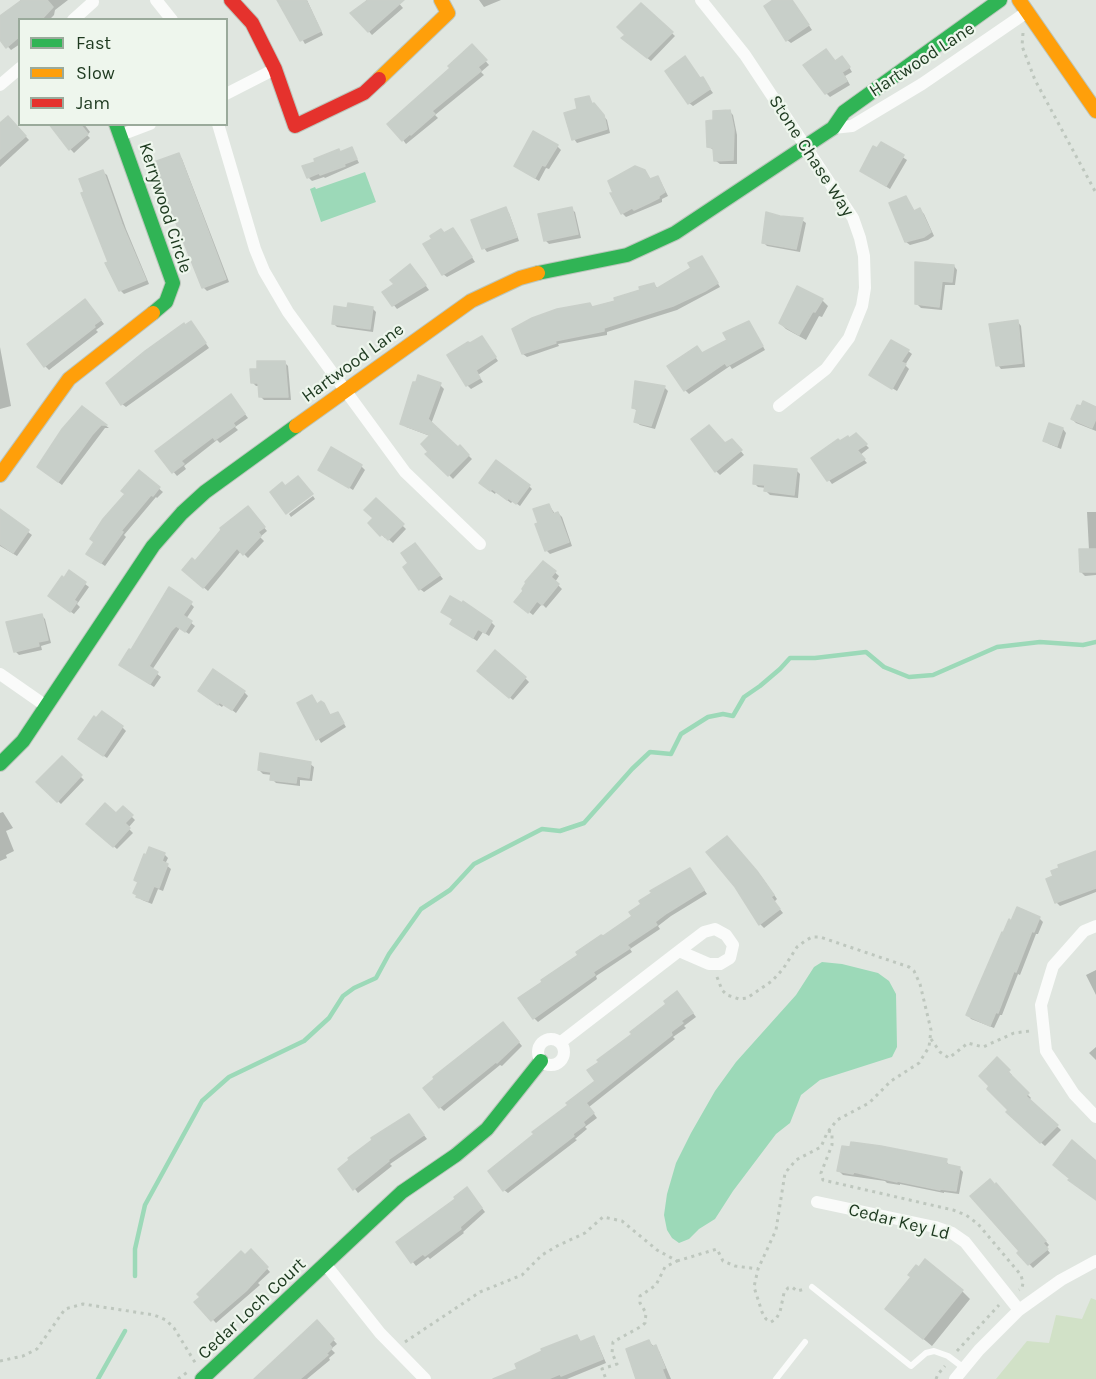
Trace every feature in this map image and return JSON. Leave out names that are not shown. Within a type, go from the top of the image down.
[{"type":"street","points":[[156,0],[170,18]]},
{"type":"street","points":[[231,0],[252,23],[275,69],[295,126],[364,93],[448,13],[441,0]]},
{"type":"street","name":"Stone Chase Way","points":[[701,0],[745,55],[853,218],[864,256],[865,288],[857,321],[841,351],[826,369],[779,406]]},
{"type":"street","name":"Hartwood Lane","points":[[0,764],[22,741],[153,546],[182,513],[205,492],[471,300],[520,278],[608,260],[645,248],[675,233],[833,128],[844,112],[907,64],[1000,0]]},
{"type":"street","points":[[75,18],[93,2]]},
{"type":"street","points":[[1023,6],[1096,111]]},
{"type":"street","name":"Hartwood Lane","points":[[833,128],[852,126],[912,90],[1023,6]]},
{"type":"street","points":[[228,93],[275,69]]},
{"type":"street","points":[[0,85],[18,70]]},
{"type":"street","name":"Kerrywood Circle","points":[[0,475],[69,379],[166,302],[170,293],[173,283],[119,130],[140,126]]},
{"type":"street","points":[[219,126],[242,210],[264,271],[288,312],[405,472],[480,544]]},
{"type":"street","points":[[0,674],[46,706]]},
{"type":"street","points":[[1096,926],[1084,932],[1053,966],[1041,1005],[1046,1051],[1074,1094],[1096,1117]]},
{"type":"street","points":[[561,1042],[679,951],[704,932],[716,929],[726,935],[733,945],[730,958],[720,964],[709,964],[679,951]]},
{"type":"street","points":[[548,1039],[561,1042],[564,1048],[561,1062],[547,1065],[541,1061],[538,1048],[542,1042],[548,1039]]},
{"type":"street","name":"Cedar Loch Court","points":[[202,1375],[327,1265],[402,1192],[456,1155],[487,1129],[541,1061]]},
{"type":"street","name":"Cedar Key Ld","points":[[816,1202],[935,1227],[951,1233],[965,1242],[1019,1310]]},
{"type":"street","points":[[955,1379],[979,1350],[1019,1310],[1061,1280],[1096,1261]]},
{"type":"street","points":[[327,1265],[380,1333],[425,1379]]},
{"type":"lane","points":[[812,1287],[911,1366],[926,1353],[934,1351],[951,1358],[964,1368]]},
{"type":"lane","points":[[776,1379],[805,1342]]},
{"type":"path","points":[[1023,33],[1022,46],[1035,80],[1096,193]]},
{"type":"path","points":[[715,964],[722,990],[727,996],[747,998],[772,981],[797,948],[812,937],[820,937],[909,967],[914,971],[920,984],[932,1030],[929,1047],[919,1063],[891,1081],[876,1097],[837,1120],[828,1131],[821,1147],[796,1160],[784,1173],[776,1230],[758,1269],[754,1287],[766,1319],[771,1322],[777,1319],[784,1293],[788,1288],[792,1287],[797,1291],[812,1287]]},
{"type":"path","points":[[931,1039],[940,1052],[949,1058],[968,1043],[983,1047],[1014,1033],[1044,1030]]},
{"type":"path","points":[[828,1131],[832,1132],[832,1145],[821,1173],[823,1180],[953,1209],[966,1215],[978,1224],[1021,1275],[1022,1288],[998,1306],[951,1358],[936,1379]]},
{"type":"path","points":[[396,1350],[406,1340],[480,1292],[522,1275],[542,1255],[585,1233],[603,1217],[622,1221],[657,1251],[677,1261]]},
{"type":"path","points":[[606,1379],[602,1370],[617,1364],[612,1353],[614,1342],[645,1323],[646,1313],[640,1303],[640,1296],[656,1285],[665,1267],[717,1249],[723,1262],[758,1269]]},
{"type":"path","points":[[0,1361],[22,1356],[37,1349],[66,1309],[82,1304],[154,1315],[166,1320],[174,1328],[202,1375]]},
{"type":"shaded area","points":[[365,172],[376,202],[321,222],[310,189]]},
{"type":"shaded area","points":[[822,962],[842,964],[878,973],[889,981],[896,994],[897,1047],[892,1057],[820,1080],[801,1095],[790,1123],[776,1134],[715,1219],[699,1229],[689,1239],[679,1243],[667,1230],[664,1215],[676,1163],[691,1133],[715,1091],[736,1062],[796,995],[814,967]]},
{"type":"shaded area","points":[[1091,1298],[1096,1300],[1096,1379],[996,1379],[1027,1341],[1049,1343],[1056,1315],[1082,1319]]},
{"type":"building","points":[[22,0],[47,0],[53,7],[43,18],[18,18],[18,38],[6,48],[0,40],[0,16]]},
{"type":"building","points":[[277,0],[306,0],[321,31],[300,41]]},
{"type":"building","points":[[368,0],[404,0],[368,32],[350,13]]},
{"type":"building","points":[[773,0],[792,0],[809,25],[786,41],[764,6]]},
{"type":"building","points":[[641,3],[673,32],[647,58],[621,38],[625,35],[617,27]]},
{"type":"building","points":[[472,44],[487,60],[478,67],[481,71],[432,111],[435,114],[402,141],[387,124],[450,68],[448,66]]},
{"type":"building","points":[[826,49],[835,61],[842,56],[850,67],[842,72],[847,81],[825,94],[803,65]]},
{"type":"building","points":[[685,56],[710,89],[688,104],[665,71]]},
{"type":"building","points":[[589,96],[592,104],[594,103],[604,115],[607,129],[572,140],[564,113],[577,109],[575,99]]},
{"type":"building","points":[[730,110],[734,130],[733,160],[714,161],[713,148],[707,147],[706,121],[713,120],[713,111]]},
{"type":"building","points":[[8,116],[26,136],[0,159],[0,123]]},
{"type":"building","points":[[51,126],[82,126],[88,134],[69,150]]},
{"type":"building","points":[[533,131],[558,145],[535,178],[514,166]]},
{"type":"building","points":[[881,142],[904,155],[886,186],[860,171],[873,146],[877,148]]},
{"type":"building","points":[[352,147],[357,159],[344,164],[345,166],[307,178],[302,166],[339,149],[340,152]]},
{"type":"building","points":[[179,153],[226,279],[202,288],[154,168],[156,167],[154,162]]},
{"type":"building","points":[[635,166],[645,170],[650,179],[658,176],[665,192],[649,203],[621,214],[610,193],[613,193],[608,181]]},
{"type":"building","points":[[103,170],[122,224],[146,280],[119,291],[105,263],[108,262],[81,193],[84,192],[79,179]]},
{"type":"building","points":[[906,196],[914,211],[920,208],[931,232],[924,237],[905,242],[889,203]]},
{"type":"building","points":[[506,207],[517,237],[482,249],[471,220]]},
{"type":"building","points":[[572,207],[578,234],[544,241],[538,214]]},
{"type":"building","points":[[766,212],[803,218],[796,249],[762,243]]},
{"type":"building","points":[[453,228],[472,257],[442,275],[423,244],[432,239],[430,236],[441,229],[444,233]]},
{"type":"building","points":[[702,256],[718,283],[705,291],[673,306],[604,328],[604,331],[555,341],[556,343],[522,354],[512,329],[532,318],[557,309],[590,303],[592,307],[615,301],[614,298],[654,283],[656,289],[691,268],[688,263]]},
{"type":"building","points":[[915,262],[954,265],[952,282],[942,281],[939,307],[915,304]]},
{"type":"building","points":[[410,264],[426,285],[392,306],[382,292],[394,284],[390,280]]},
{"type":"building","points":[[797,286],[823,299],[799,335],[779,323]]},
{"type":"building","points":[[85,299],[101,320],[44,367],[27,344]]},
{"type":"building","points":[[348,303],[373,307],[370,329],[332,324],[334,306],[347,308]]},
{"type":"building","points":[[1018,320],[1022,363],[996,366],[989,324]]},
{"type":"building","points":[[191,321],[206,343],[121,405],[106,383],[145,351],[184,323],[185,325]]},
{"type":"building","points":[[749,321],[763,346],[727,366],[725,363],[684,391],[667,366],[697,346],[702,353],[727,340],[723,333]]},
{"type":"building","points":[[482,336],[496,357],[476,370],[480,378],[466,386],[447,355]]},
{"type":"building","points":[[891,340],[909,350],[901,362],[906,364],[892,389],[869,375]]},
{"type":"building","points":[[257,361],[285,361],[288,397],[259,397],[258,383],[251,383],[250,369],[257,369]]},
{"type":"building","points":[[418,375],[441,383],[428,419],[469,455],[448,476],[425,454],[428,452],[421,444],[430,435],[400,424],[413,382],[416,382]]},
{"type":"building","points":[[635,381],[665,386],[651,426],[634,422],[637,409],[632,408]]},
{"type":"building","points":[[231,394],[245,414],[233,423],[235,426],[215,440],[213,437],[181,461],[184,464],[172,473],[155,451]]},
{"type":"building","points":[[1083,401],[1096,407],[1096,419],[1092,428],[1071,419],[1077,405],[1081,406]]},
{"type":"building","points":[[82,406],[107,425],[101,425],[92,435],[58,482],[37,467],[62,429]]},
{"type":"building","points":[[1049,423],[1063,428],[1057,446],[1043,441]]},
{"type":"building","points":[[709,425],[725,443],[732,439],[742,450],[715,472],[691,439]]},
{"type":"building","points":[[856,433],[867,444],[857,450],[865,459],[827,481],[811,458],[838,439],[840,441],[848,436],[849,438]]},
{"type":"building","points":[[331,447],[362,465],[349,488],[318,470]]},
{"type":"building","points":[[496,460],[530,485],[516,504],[479,483]]},
{"type":"building","points":[[754,465],[797,469],[794,495],[764,491],[765,485],[753,484]]},
{"type":"building","points":[[139,470],[160,487],[121,531],[123,532],[101,563],[86,554],[94,542],[90,539],[103,519],[125,494],[121,491]]},
{"type":"building","points":[[298,476],[313,494],[286,514],[270,492],[282,482],[285,486]]},
{"type":"building","points":[[376,498],[404,524],[388,540],[382,534],[380,536],[368,523],[373,518],[364,510]]},
{"type":"building","points":[[549,504],[553,514],[558,512],[569,542],[545,551],[535,524],[538,523],[533,509]]},
{"type":"building","points":[[248,506],[265,527],[258,532],[261,536],[243,555],[237,548],[203,588],[182,570],[192,558],[195,561],[221,530],[220,528]]},
{"type":"building","points":[[0,509],[29,530],[13,553],[0,544]]},
{"type":"building","points":[[415,543],[440,575],[419,590],[403,567],[408,563],[401,553]]},
{"type":"building","points":[[1079,549],[1096,549],[1096,572],[1080,572]]},
{"type":"building","points":[[543,561],[556,571],[551,577],[559,584],[542,605],[537,601],[528,613],[514,602],[523,591],[525,582]]},
{"type":"building","points":[[69,570],[86,582],[74,600],[77,602],[70,612],[48,596]]},
{"type":"building","points":[[169,587],[192,602],[183,615],[192,621],[185,632],[176,626],[171,631],[149,666],[158,672],[150,684],[119,665],[129,649],[131,650]]},
{"type":"building","points":[[450,596],[462,603],[463,601],[492,621],[485,633],[478,629],[473,638],[450,624],[453,619],[441,612]]},
{"type":"building","points":[[42,614],[48,640],[38,642],[39,646],[14,652],[6,622]]},
{"type":"building","points":[[495,650],[526,677],[509,698],[477,671]]},
{"type":"building","points":[[213,669],[245,691],[232,710],[219,702],[218,705],[198,691]]},
{"type":"building","points":[[312,695],[317,704],[321,701],[324,703],[330,715],[338,712],[344,723],[316,740],[297,703]]},
{"type":"building","points":[[102,711],[123,726],[103,756],[78,739],[94,716],[96,718]]},
{"type":"building","points":[[260,753],[311,762],[309,778],[297,776],[296,783],[270,780],[271,772],[258,770]]},
{"type":"building","points":[[62,756],[82,775],[57,802],[36,782]]},
{"type":"building","points":[[105,803],[116,813],[123,806],[133,815],[125,823],[130,828],[113,847],[86,824]]},
{"type":"building","points":[[727,836],[757,871],[774,895],[771,897],[780,909],[759,925],[735,887],[706,852]]},
{"type":"building","points":[[149,847],[165,853],[162,861],[168,864],[159,888],[154,886],[148,901],[136,897],[137,895],[133,893],[138,882],[134,880]]},
{"type":"building","points":[[1096,851],[1096,888],[1055,903],[1046,879],[1053,876],[1051,871],[1059,868],[1058,865]]},
{"type":"building","points":[[690,868],[704,890],[655,922],[657,925],[627,945],[630,948],[593,972],[595,975],[533,1019],[518,998],[578,955],[576,952],[632,916],[629,912],[641,904],[639,901],[652,893],[650,891]]},
{"type":"building","points":[[1017,907],[1040,917],[1016,972],[1014,971],[998,1013],[996,1012],[990,1026],[966,1015],[1002,932],[1009,919],[1011,921]]},
{"type":"building","points":[[677,991],[693,1013],[681,1021],[683,1023],[671,1032],[672,1035],[586,1103],[594,1113],[583,1122],[585,1125],[573,1134],[574,1136],[503,1191],[488,1171],[534,1134],[532,1132],[568,1105],[566,1103],[595,1081],[587,1070],[632,1034],[630,1032],[666,1004],[664,1001]]},
{"type":"building","points":[[503,1022],[519,1042],[497,1063],[439,1108],[423,1088],[434,1079],[433,1077]]},
{"type":"building","points":[[997,1057],[1029,1093],[1026,1096],[1058,1125],[1040,1143],[1006,1112],[1008,1110],[987,1089],[989,1086],[979,1076]]},
{"type":"building","points":[[409,1114],[424,1135],[388,1160],[353,1190],[338,1169],[349,1160],[348,1158],[372,1140],[371,1138]]},
{"type":"building","points":[[1072,1140],[1096,1161],[1096,1200],[1068,1180],[1070,1179],[1053,1165]]},
{"type":"building","points":[[851,1142],[947,1159],[946,1164],[960,1167],[956,1191],[897,1182],[854,1172],[853,1174],[837,1171],[842,1146],[850,1147]]},
{"type":"building","points":[[990,1179],[1046,1241],[1043,1243],[1048,1249],[1028,1265],[1017,1253],[1019,1251],[970,1196]]},
{"type":"building","points":[[467,1187],[482,1208],[460,1227],[461,1229],[425,1256],[423,1254],[411,1263],[396,1242],[455,1199],[454,1197]]},
{"type":"building","points":[[251,1249],[268,1267],[246,1291],[211,1321],[194,1302],[200,1297],[197,1294],[241,1251],[245,1255]]},
{"type":"building","points":[[925,1259],[963,1290],[923,1339],[885,1309],[911,1277],[908,1275],[916,1265],[919,1267]]},
{"type":"building","points":[[317,1320],[334,1339],[329,1344],[332,1348],[326,1354],[328,1355],[300,1379],[254,1379]]},
{"type":"building","points":[[577,1335],[580,1342],[594,1336],[603,1359],[548,1379],[493,1379],[517,1369],[515,1364],[542,1351],[541,1349]]},
{"type":"building","points":[[649,1340],[652,1347],[656,1345],[665,1368],[662,1369],[666,1379],[636,1379],[626,1349]]},
{"type":"waterway","points":[[135,1276],[135,1249],[145,1205],[202,1101],[229,1077],[304,1041],[329,1018],[343,996],[376,978],[389,954],[421,909],[450,890],[474,864],[542,829],[560,831],[584,823],[650,752],[671,754],[681,734],[708,717],[723,714],[733,716],[744,697],[760,686],[790,658],[815,658],[866,652],[884,667],[909,677],[933,675],[997,647],[1040,642],[1083,645],[1096,642]]},
{"type":"waterway","points":[[98,1379],[125,1331]]},
{"type":"traffic: fast","points":[[538,273],[627,255],[675,233],[833,128],[844,112],[1000,0]]},
{"type":"traffic: fast","points":[[117,126],[173,283],[166,302],[153,313]]},
{"type":"traffic: fast","points":[[0,764],[23,741],[153,546],[182,513],[205,492],[296,426]]},
{"type":"traffic: fast","points":[[202,1379],[402,1192],[456,1155],[487,1129],[541,1061]]},
{"type":"traffic: slow","points":[[379,79],[448,13],[441,0]]},
{"type":"traffic: slow","points":[[1019,0],[1096,111]]},
{"type":"traffic: slow","points":[[296,426],[471,301],[520,278],[538,273]]},
{"type":"traffic: slow","points":[[0,475],[69,379],[153,313]]},
{"type":"traffic: jam","points":[[231,0],[252,23],[275,69],[295,126],[364,93],[379,79]]}]
